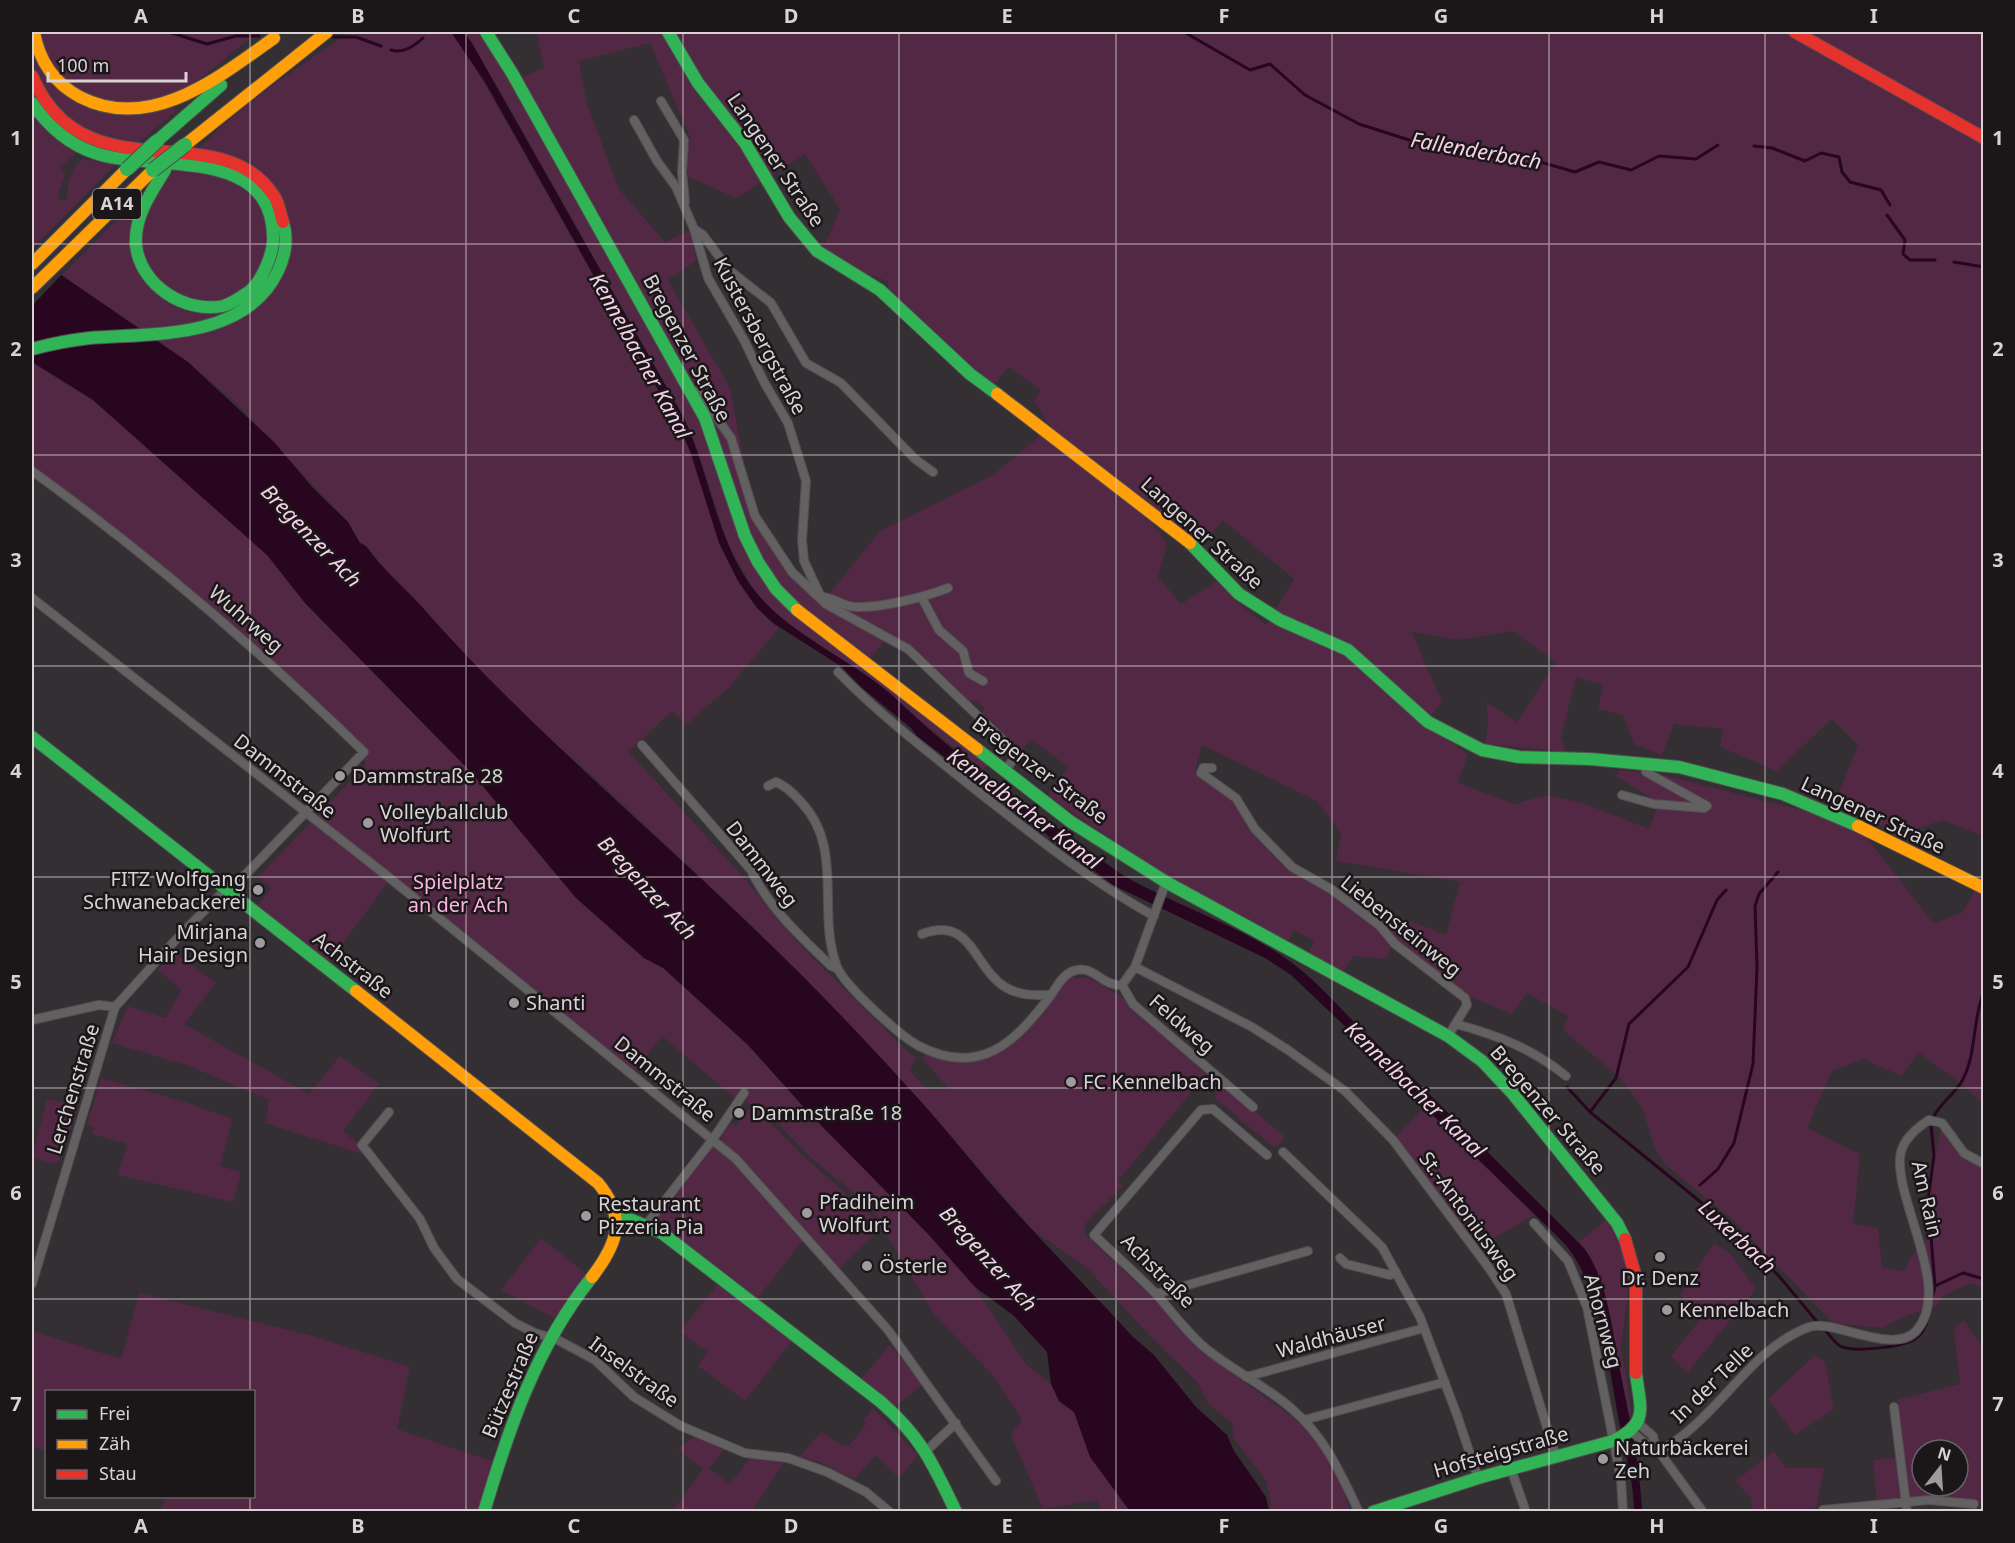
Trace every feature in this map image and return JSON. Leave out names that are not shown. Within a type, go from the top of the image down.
[{"type":"main road","points":[[34,32],[41,58],[62,85],[87,101],[123,109],[162,104],[190,94],[278,34]]},
{"type":"main road","name":"A14","points":[[32,288],[81,238],[185,145],[327,32]]},
{"type":"main road","name":"Bregenzer Straße","points":[[486,32],[512,73],[705,418],[745,536],[776,588],[800,613],[1071,822],[1164,887],[1452,1030],[1513,1094],[1617,1223],[1630,1250],[1636,1278],[1634,1356],[1641,1413],[1636,1427]]},
{"type":"main road","name":"Langener Straße","points":[[668,32],[698,82],[745,143],[789,217],[817,251],[879,290],[970,374],[1158,516],[1191,544],[1239,594],[1280,620],[1348,650],[1428,722],[1482,750],[1519,757],[1644,763],[1679,767],[1783,794],[1828,811],[1983,888]]},
{"type":"main road","points":[[1795,32],[1983,138]]},
{"type":"main road","name":"A14","points":[[32,264],[127,169],[278,34]]},
{"type":"main road","points":[[32,76],[41,96],[56,116],[88,139],[122,149],[194,154],[230,162],[251,172],[272,195],[281,214],[285,235],[284,255],[275,278],[263,294],[243,310],[224,320],[198,328],[75,339],[32,348]]},
{"type":"main road","points":[[32,102],[56,131],[84,149],[121,160],[213,169],[238,178],[255,191],[271,220],[272,252],[259,280],[240,298],[216,307],[188,305],[163,293],[143,270],[136,250],[137,225],[159,170]]},
{"type":"main road","name":"Achstraße","points":[[32,737],[592,1176],[608,1196],[616,1224]]},
{"type":"main road","points":[[616,1224],[632,1229],[643,1225],[675,1242],[881,1402],[906,1424],[926,1451],[956,1512]]},
{"type":"main road","name":"Bützestraße","points":[[484,1512],[530,1377],[550,1337],[606,1257],[616,1224]]},
{"type":"main road","name":"Hofsteigstraße","points":[[1372,1512],[1478,1478],[1613,1441],[1636,1427]]},
{"type":"street","name":"Kustersbergstraße","points":[[661,101],[684,140],[681,166],[685,203]]},
{"type":"street","name":"Kustersbergstraße","points":[[634,120],[685,203],[708,278],[744,339],[767,387],[788,423],[807,482],[802,540],[804,561],[821,597]]},
{"type":"street","name":"Kustersbergstraße","points":[[694,229],[703,235],[729,270],[771,303],[806,363],[842,384],[915,459],[933,472]]},
{"type":"street","points":[[689,389],[699,393],[731,438],[755,516],[792,572],[826,604],[908,648],[1005,742],[1014,758],[1006,771]]},
{"type":"street","name":"Wuhrweg","points":[[32,471],[112,529],[222,620],[272,663],[364,752],[305,811]]},
{"type":"street","points":[[821,597],[834,598],[854,607],[922,598],[948,588]]},
{"type":"street","name":"Dammstraße","points":[[32,598],[305,811],[713,1139],[736,1160],[888,1330],[996,1482]]},
{"type":"street","points":[[922,598],[939,630],[963,651],[969,673],[983,681]]},
{"type":"street","points":[[838,672],[867,702],[1022,825],[1109,891],[1154,913]]},
{"type":"street","name":"Dammweg","points":[[642,745],[751,870],[760,889],[777,910],[907,1039],[930,1051],[955,1057],[969,1057],[1002,1048],[1029,1024],[1066,975],[1077,970],[1086,970],[1107,983],[1122,985]]},
{"type":"street","points":[[1622,795],[1654,804],[1707,806],[1646,772],[1644,763]]},
{"type":"street","name":"Liebensteinweg","points":[[1212,768],[1203,768],[1201,773],[1236,798],[1255,829],[1292,867],[1331,889],[1379,925],[1395,944],[1465,998],[1467,1005],[1452,1030]]},
{"type":"street","points":[[768,786],[776,782],[787,789],[809,810],[821,832],[828,866],[829,933],[838,969]]},
{"type":"street","points":[[32,1020],[99,1005],[115,1007],[227,888],[246,874],[305,811]]},
{"type":"street","points":[[1122,985],[1135,967],[1164,887]]},
{"type":"street","points":[[922,934],[937,928],[953,932],[970,944],[993,977],[1006,989],[1029,996],[1051,995]]},
{"type":"street","name":"St.-Antoniusweg","points":[[1135,967],[1252,1027],[1342,1089],[1377,1122],[1408,1158],[1500,1283],[1513,1314],[1556,1457]]},
{"type":"street","name":"Feldweg","points":[[1122,985],[1133,1004],[1253,1107]]},
{"type":"street","name":"Lerchenstraße","points":[[32,1284],[115,1007]]},
{"type":"street","points":[[1452,1030],[1503,1038],[1526,1049],[1566,1076]]},
{"type":"street","name":"Dammstraße","points":[[643,1225],[713,1139],[744,1093]]},
{"type":"street","name":"Achstraße","points":[[1267,1155],[1213,1109],[1200,1110],[1094,1235],[1156,1294],[1200,1344],[1304,1420],[1335,1462],[1359,1512]]},
{"type":"street","name":"Inselstraße","points":[[389,1112],[362,1145],[420,1219],[443,1262],[479,1297],[515,1323],[534,1333],[550,1337],[596,1360],[634,1397],[681,1426],[745,1453],[788,1458],[819,1468],[866,1492],[890,1512]]},
{"type":"street","name":"Am Rain","points":[[1816,1324],[1851,1334],[1878,1338],[1911,1336],[1925,1317],[1928,1287],[1925,1258],[1906,1199],[1899,1158],[1910,1134],[1929,1120],[1942,1123],[1964,1153],[1983,1164]]},
{"type":"street","points":[[1283,1152],[1382,1247],[1424,1329],[1478,1478]]},
{"type":"street","name":"Ahornweg","points":[[1534,1223],[1557,1246],[1576,1276],[1596,1347],[1621,1479],[1623,1512]]},
{"type":"street","points":[[1156,1294],[1308,1251]]},
{"type":"street","points":[[1340,1258],[1346,1263],[1390,1275],[1396,1272]]},
{"type":"street","name":"In der Telle","points":[[1657,1449],[1683,1436],[1785,1338],[1816,1324]]},
{"type":"street","name":"Waldhäuser","points":[[1246,1377],[1424,1329]]},
{"type":"street","points":[[1304,1420],[1445,1382]]},
{"type":"street","points":[[1894,1407],[1906,1507]]},
{"type":"street","points":[[926,1451],[956,1424]]},
{"type":"street","points":[[1636,1427],[1646,1444],[1657,1449],[1704,1512]]},
{"type":"street","points":[[1511,1469],[1526,1512]]},
{"type":"street","points":[[1822,1510],[1906,1507],[1929,1500],[1974,1504]]},
{"type":"green space","points":[[44,32],[258,32],[189,88],[138,103],[108,102],[85,95],[57,73],[41,45]]},
{"type":"green space","points":[[350,32],[451,32],[461,42],[680,429],[728,561],[741,585],[757,608],[779,628],[728,688],[686,725],[672,711],[629,752],[737,870],[802,947],[910,1054],[916,1057],[910,1071],[928,1090],[949,1089],[923,1059],[926,1053],[962,1059],[982,1056],[998,1050],[1024,1032],[1067,977],[1089,978],[1119,995],[1207,1073],[1118,1181],[1123,1186],[1086,1223],[1084,1233],[1167,1312],[1200,1350],[1309,1429],[1343,1487],[1349,1509],[1343,1512],[1272,1511],[1267,1482],[1234,1439],[1232,1423],[1209,1405],[1198,1383],[1150,1336],[1086,1267],[1034,1231],[915,1095],[750,924],[597,780],[521,714],[475,667],[417,601],[395,582],[366,546],[360,543],[348,522],[236,403],[188,362],[62,275],[138,198],[140,201],[132,235],[132,246],[137,267],[150,287],[180,309],[210,313],[238,303],[260,282],[275,255],[278,226],[267,197],[239,173],[219,166],[185,160],[188,158],[222,164],[245,174],[266,193],[276,210],[280,228],[279,246],[275,264],[266,281],[254,296],[234,311],[196,322],[199,333],[225,326],[249,312],[276,282],[284,264],[289,226],[284,207],[275,189],[261,174],[247,164],[197,150],[251,102]]},
{"type":"green space","points":[[464,32],[481,32],[495,53],[695,407],[761,574],[988,763],[983,770],[919,720],[878,684],[789,624],[766,605],[751,585],[728,544],[697,448],[684,418],[512,112]]},
{"type":"green space","points":[[536,32],[1983,32],[1983,836],[1943,820],[1895,836],[1838,795],[1858,745],[1832,719],[1777,771],[1720,747],[1723,729],[1674,724],[1662,755],[1634,744],[1623,715],[1598,709],[1603,685],[1576,677],[1561,737],[1566,752],[1485,744],[1488,721],[1486,702],[1517,722],[1556,662],[1513,631],[1457,640],[1412,632],[1442,702],[1424,724],[1468,754],[1458,783],[1514,804],[1546,795],[1583,803],[1649,829],[1659,803],[1616,776],[1619,770],[1666,776],[1829,817],[1863,833],[1933,923],[1962,913],[1983,877],[1983,1104],[1919,1052],[1901,1076],[1864,1059],[1832,1071],[1807,1128],[1860,1154],[1853,1224],[1878,1228],[1882,1268],[1905,1271],[1910,1258],[1928,1238],[1924,1210],[1941,1127],[1983,1168],[1983,1289],[1971,1283],[1943,1296],[1936,1306],[1903,1317],[1882,1328],[1833,1323],[1735,1222],[1665,1164],[1654,1147],[1643,1109],[1620,1078],[1563,1030],[1568,1016],[1527,993],[1512,1014],[1466,995],[1392,946],[1386,959],[1353,956],[1342,974],[1308,955],[1314,941],[1294,930],[1287,943],[1168,876],[1047,796],[1068,767],[1031,739],[1019,754],[980,716],[985,709],[976,701],[967,701],[928,662],[908,646],[829,604],[886,639],[869,659],[804,611],[778,583],[755,548],[721,447],[519,79],[544,68]],"holes":[[[650,43],[690,137],[685,163],[689,177],[736,198],[805,154],[840,209],[824,247],[865,273],[887,281],[889,289],[992,387],[1009,367],[1041,390],[1034,401],[1055,434],[1199,547],[1223,520],[1294,579],[1266,625],[1235,601],[1220,579],[1181,604],[1158,577],[1167,544],[1146,515],[1041,435],[993,475],[880,531],[829,594],[826,602],[777,551],[741,483],[744,462],[730,388],[668,280],[696,261],[691,230],[665,242],[619,189],[587,104],[579,61]],[[1202,745],[1317,801],[1341,833],[1336,861],[1460,882],[1446,935],[1390,913],[1349,906],[1330,891],[1290,870],[1233,800],[1195,772]]]},
{"type":"green space","points":[[32,45],[75,100],[173,107],[176,111],[135,146],[97,134],[64,114],[51,101],[41,85],[34,66]]},
{"type":"green space","points":[[32,112],[77,152],[61,168],[61,173],[66,171],[58,195],[59,200],[67,200],[68,182],[75,166],[83,159],[115,165],[32,249]]},
{"type":"green space","points":[[176,168],[213,174],[231,180],[246,189],[259,205],[265,223],[267,241],[263,260],[254,276],[241,290],[224,299],[202,302],[164,287],[159,283],[146,258],[141,236],[148,211],[161,187]]},
{"type":"green space","name":"Spielplatz an der Ach","points":[[32,362],[93,400],[267,555],[305,603],[471,772],[576,898],[644,958],[663,967],[748,1045],[809,1113],[929,1235],[975,1287],[1026,1364],[1051,1384],[1059,1401],[1074,1412],[1131,1511],[1101,1511],[1097,1500],[1043,1509],[1011,1435],[1022,1419],[992,1374],[935,1316],[882,1227],[837,1271],[804,1239],[753,1304],[791,1334],[791,1342],[745,1401],[698,1366],[707,1352],[680,1331],[722,1279],[646,1225],[713,1139],[722,1140],[721,1128],[727,1120],[736,1126],[751,1106],[742,1098],[738,1101],[662,1036],[632,1074],[390,879],[326,967],[254,910],[271,889],[258,877],[365,766],[364,752],[259,651],[32,471]],"holes":[[[755,1103],[815,1161],[862,1200],[881,1225],[800,1153],[753,1105]]]},
{"type":"green space","points":[[174,952],[216,983],[184,1024],[309,1094],[340,1056],[379,1084],[343,1131],[360,1145],[368,1156],[265,1123],[269,1100],[189,1066],[112,1043],[128,1006],[165,1018],[182,990],[158,970]]},
{"type":"green space","points":[[101,1078],[182,1101],[232,1119],[220,1166],[241,1172],[233,1202],[118,1175],[127,1144],[92,1134],[94,1127],[87,1125]]},
{"type":"green space","points":[[1217,1079],[1285,1137],[1279,1145],[1273,1147],[1215,1098]]},
{"type":"green space","points":[[47,1099],[78,1106],[66,1145],[57,1164],[32,1158]]},
{"type":"green space","points":[[1424,1107],[1535,1215],[1479,1246],[1396,1137]]},
{"type":"green space","points":[[1607,1219],[1623,1252],[1629,1285],[1621,1347],[1631,1409],[1629,1419],[1604,1292],[1579,1242]]},
{"type":"green space","points":[[541,1238],[589,1276],[558,1320],[501,1290]]},
{"type":"green space","points":[[1714,1243],[1731,1254],[1756,1289],[1687,1373],[1671,1356],[1699,1321],[1680,1295]]},
{"type":"green space","points":[[139,1293],[313,1336],[410,1367],[397,1429],[498,1463],[483,1511],[161,1511],[165,1498],[255,1498],[255,1390],[45,1390],[45,1451],[32,1446],[32,1331],[121,1359]]},
{"type":"green space","points":[[1964,1320],[1983,1348],[1983,1503],[1928,1498],[1877,1503],[1873,1460],[1902,1457],[1897,1400],[1960,1384],[1954,1328]]},
{"type":"green space","points":[[890,1345],[923,1384],[894,1408],[860,1380]]},
{"type":"green space","points":[[1815,1355],[1825,1362],[1834,1409],[1795,1435],[1768,1399]]},
{"type":"green space","points":[[873,1408],[918,1455],[899,1478],[876,1455],[854,1479],[817,1461],[799,1457],[821,1432],[841,1445],[849,1446],[866,1424],[863,1421]]},
{"type":"green space","points":[[696,1435],[726,1447],[709,1468],[730,1484],[752,1456],[786,1459],[752,1511],[672,1512],[703,1469],[678,1449]]},
{"type":"green space","points":[[1774,1451],[1786,1468],[1824,1468],[1816,1508],[1797,1511],[1752,1511],[1751,1498],[1735,1481]]},
{"type":"water","points":[[451,32],[464,32],[472,43],[684,418],[728,544],[737,564],[762,599],[793,627],[881,686],[921,722],[994,781],[1121,874],[1262,943],[1294,965],[1319,986],[1377,1046],[1372,1052],[1365,1047],[1386,1067],[1394,1059],[1584,1248],[1599,1275],[1608,1306],[1634,1440],[1642,1511],[1634,1511],[1631,1479],[1595,1305],[1577,1261],[1564,1243],[1408,1091],[1375,1065],[1358,1047],[1351,1032],[1291,975],[1265,958],[1113,885],[917,736],[911,728],[861,687],[842,667],[773,623],[757,608],[738,581],[719,543],[690,451],[680,429],[486,84]]},
{"type":"water","name":"Bregenzer Ach","points":[[32,255],[188,362],[274,442],[313,488],[348,522],[360,543],[366,546],[500,690],[812,986],[925,1106],[1030,1228],[1133,1337],[1154,1355],[1196,1407],[1227,1435],[1234,1451],[1266,1497],[1269,1511],[1129,1510],[1090,1457],[1074,1412],[1059,1401],[1051,1384],[1047,1352],[1013,1315],[975,1287],[929,1235],[809,1113],[748,1045],[663,968],[644,958],[576,898],[471,772],[305,603],[267,555],[93,400],[32,362]]},
{"type":"pier","points":[[32,252],[64,272],[32,306]]},
{"type":"waterway","name":"Fallenderbach","points":[[169,32],[207,44],[236,36],[259,36]]},
{"type":"waterway","name":"Fallenderbach","points":[[1184,32],[1250,70],[1270,64],[1305,95],[1359,124],[1428,146],[1454,146],[1492,157],[1513,154],[1575,172],[1599,162],[1631,170],[1659,156],[1696,159],[1718,145]]},
{"type":"waterway","name":"Fallenderbach","points":[[333,37],[356,37],[381,46]]},
{"type":"waterway","name":"Fallenderbach","points":[[391,50],[404,50],[423,38]]},
{"type":"waterway","name":"Fallenderbach","points":[[1754,146],[1772,148],[1805,161],[1821,153],[1839,157],[1842,172],[1850,182],[1881,190],[1890,205]]},
{"type":"waterway","name":"Fallenderbach","points":[[1887,215],[1905,240],[1903,254],[1910,260],[1935,260]]},
{"type":"waterway","name":"Fallenderbach","points":[[1954,262],[1984,267]]},
{"type":"waterway","points":[[1700,1185],[1718,1169],[1734,1143],[1753,1064],[1757,967],[1755,906],[1759,894],[1778,872]]},
{"type":"waterway","points":[[1590,1112],[1616,1078],[1629,1024],[1688,967],[1717,900],[1726,890]]},
{"type":"waterway","points":[[1933,1118],[1959,1086],[1967,1071],[1984,991]]},
{"type":"waterway","name":"Kennelbacher Kanal","points":[[1367,1040],[1397,1070]]},
{"type":"waterway","name":"Luxerbach","points":[[1567,1087],[1590,1112],[1708,1208],[1778,1275],[1819,1324]]},
{"type":"waterway","points":[[1931,1125],[1934,1156],[1928,1200],[1935,1286]]},
{"type":"waterway","name":"Luxerbach","points":[[1931,1303],[1935,1286],[1963,1273],[1984,1279]]},
{"type":"waterway","name":"Luxerbach","points":[[1824,1329],[1840,1346],[1856,1349],[1878,1348],[1915,1339],[1924,1328],[1929,1315]]},
{"type":"traffic: fast","points":[[486,32],[512,73],[705,418],[745,536],[758,562],[776,589],[797,610]]},
{"type":"traffic: fast","points":[[668,32],[698,83],[745,143],[789,217],[817,251],[880,290],[970,374],[997,394]]},
{"type":"traffic: fast","points":[[157,141],[221,85]]},
{"type":"traffic: fast","points":[[32,103],[59,133],[76,145],[95,153],[119,159],[205,168],[231,175],[253,187],[267,208],[273,244],[266,268],[257,283],[247,293],[229,304],[209,307],[180,301],[155,284],[139,259],[136,245],[138,224],[144,205],[165,170]]},
{"type":"traffic: fast","points":[[127,169],[157,141]]},
{"type":"traffic: fast","points":[[153,170],[185,145]]},
{"type":"traffic: fast","points":[[32,349],[83,339],[196,329],[244,310],[263,293],[278,271],[285,247],[283,222]]},
{"type":"traffic: fast","points":[[1190,543],[1239,594],[1280,620],[1348,650],[1428,722],[1482,750],[1519,757],[1590,759],[1679,767],[1783,794],[1858,826]]},
{"type":"traffic: fast","points":[[32,737],[356,991]]},
{"type":"traffic: fast","points":[[977,749],[1071,822],[1166,882],[1448,1036],[1482,1061],[1513,1094],[1617,1223],[1625,1239]]},
{"type":"traffic: fast","points":[[616,1219],[632,1220],[662,1233],[881,1402],[917,1440],[956,1512]]},
{"type":"traffic: fast","points":[[484,1512],[526,1389],[555,1331],[592,1277]]},
{"type":"traffic: fast","points":[[1373,1512],[1478,1478],[1613,1441],[1633,1428],[1638,1421],[1640,1406],[1636,1373]]},
{"type":"traffic: slow","points":[[34,32],[44,61],[55,78],[63,85],[80,97],[106,106],[132,109],[157,105],[182,96],[230,69],[274,38]]},
{"type":"traffic: slow","points":[[185,145],[327,32]]},
{"type":"traffic: slow","points":[[32,264],[127,169]]},
{"type":"traffic: slow","points":[[32,288],[153,170]]},
{"type":"traffic: slow","points":[[997,394],[1190,543]]},
{"type":"traffic: slow","points":[[797,610],[977,749]]},
{"type":"traffic: slow","points":[[1858,826],[1984,888]]},
{"type":"traffic: slow","points":[[356,991],[598,1183],[613,1208],[616,1230],[608,1253],[592,1277]]},
{"type":"traffic: jam","points":[[1795,32],[1984,138]]},
{"type":"traffic: jam","points":[[32,76],[55,113],[84,135],[117,146],[221,159],[250,172],[274,196],[283,222]]},
{"type":"traffic: jam","points":[[1625,1239],[1636,1278],[1636,1373]]},
{"type":"place","name":"Dammstraße 28","points":[[340,776]]},
{"type":"place","name":"Volleyballclub Wolfurt","points":[[368,823]]},
{"type":"place","name":"FITZ Wolfgang Schwanebackerei","points":[[258,890]]},
{"type":"place","name":"Mirjana Hair Design","points":[[260,943]]},
{"type":"place","name":"Shanti","points":[[514,1003]]},
{"type":"place","name":"FC Kennelbach","points":[[1071,1082]]},
{"type":"place","name":"Dammstraße 18","points":[[739,1113]]},
{"type":"place","name":"Pfadiheim Wolfurt","points":[[807,1213]]},
{"type":"place","name":"Restaurant Pizzeria Pia","points":[[586,1216]]},
{"type":"place","name":"Dr. Denz","points":[[1660,1257]]},
{"type":"place","name":"Österle","points":[[867,1266]]},
{"type":"place","name":"Kennelbach","points":[[1667,1310]]},
{"type":"place","name":"Naturbäckerei Zeh","points":[[1603,1459]]}]
